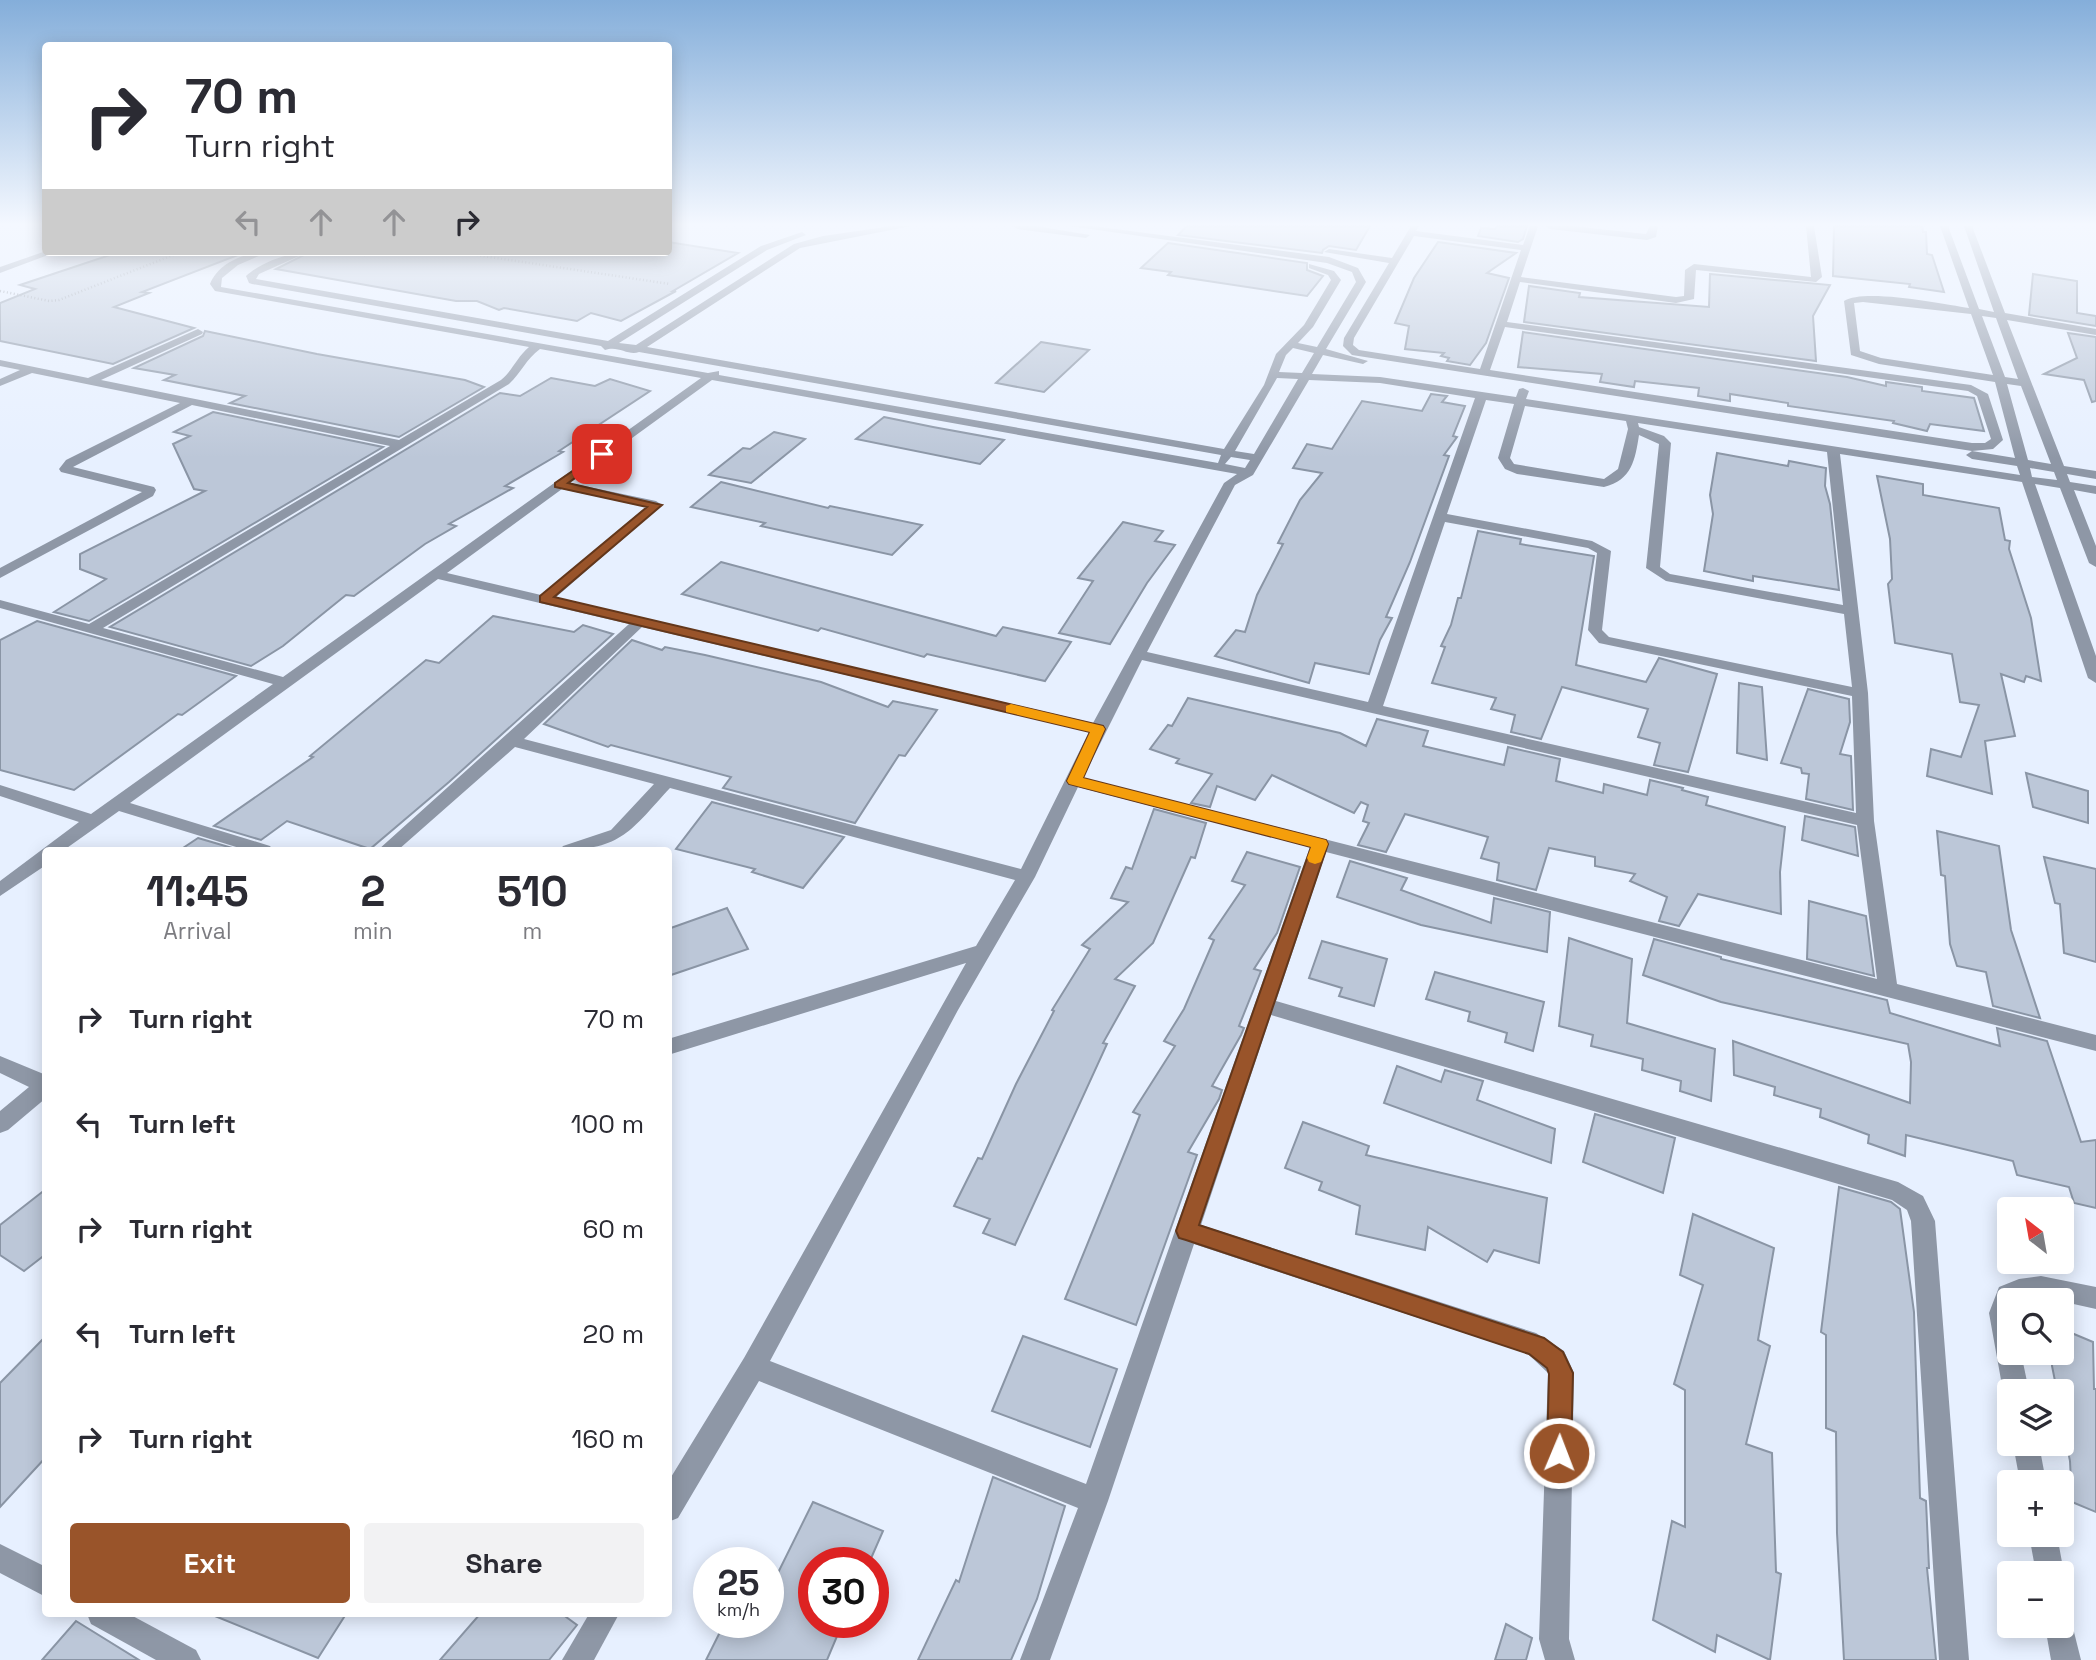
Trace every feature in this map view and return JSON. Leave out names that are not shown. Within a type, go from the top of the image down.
[{"type":"street","points":[[289,303],[619,360],[1225,474],[1249,472]]},
{"type":"street","points":[[373,303],[1257,458]]},
{"type":"street","points":[[590,355],[674,303]]},
{"type":"street","points":[[619,360],[707,303]]},
{"type":"street","points":[[672,1501],[753,1367],[982,951],[1026,877],[1098,729],[1139,655],[1225,474],[1228,454],[1269,386],[1275,362],[1289,344],[1308,327],[1322,303]]},
{"type":"street","points":[[1249,472],[1349,303]]},
{"type":"street","points":[[1370,303],[1349,338],[1348,346],[1351,350],[1363,355],[1934,445],[2096,475]]},
{"type":"street","points":[[1484,373],[1508,303]]},
{"type":"street","points":[[1849,303],[1855,353],[1861,356],[1879,362],[2025,383]]},
{"type":"street","points":[[1909,303],[2096,332]]},
{"type":"street","points":[[1971,303],[2000,379],[2026,479],[2096,678]]},
{"type":"street","points":[[1996,303],[2096,564]]},
{"type":"street","points":[[1289,344],[1373,364],[1524,388],[1934,445],[1972,447],[1993,445],[1997,440],[1982,394],[1962,386],[1502,324]]},
{"type":"street","points":[[90,381],[198,332]]},
{"type":"street","points":[[91,629],[505,382],[513,375],[523,357],[538,346]]},
{"type":"street","points":[[0,363],[400,444]]},
{"type":"street","points":[[57,847],[727,365]]},
{"type":"street","points":[[0,383],[31,369]]},
{"type":"street","points":[[1272,375],[1380,380],[1521,401],[1633,424],[1833,448],[2096,491]]},
{"type":"street","points":[[1524,388],[1504,458],[1509,466],[1517,470],[1604,483],[1615,481],[1623,475],[1633,424]]},
{"type":"street","points":[[1374,708],[1482,395]]},
{"type":"street","points":[[0,574],[149,493],[150,490],[144,488],[65,469],[70,463],[192,401]]},
{"type":"street","points":[[1989,417],[2011,420]]},
{"type":"street","points":[[1633,424],[1665,443],[1653,568],[1655,572],[1666,577],[1850,611]]},
{"type":"street","points":[[1833,448],[1860,693],[1865,821],[1888,990]]},
{"type":"street","points":[[1225,474],[1249,472]]},
{"type":"street","points":[[545,599],[656,505],[559,485]]},
{"type":"street","points":[[1440,517],[1592,545],[1604,551],[1595,630],[1597,635],[1612,644],[1860,693]]},
{"type":"street","points":[[434,574],[1098,729]]},
{"type":"street","points":[[0,604],[284,682]]},
{"type":"street","points":[[390,847],[512,741],[640,621]]},
{"type":"street","points":[[1139,655],[1865,821]]},
{"type":"street","points":[[512,741],[1026,877]]},
{"type":"street","points":[[578,847],[617,834],[667,781]]},
{"type":"street","points":[[1074,781],[2096,1043]]},
{"type":"street","points":[[0,790],[94,821]]},
{"type":"street","points":[[116,804],[254,847]]},
{"type":"street","points":[[1035,1660],[1094,1501],[1320,844]]},
{"type":"street","points":[[0,890],[42,859]]},
{"type":"street","points":[[672,1046],[982,951]]},
{"type":"street","points":[[1263,1005],[1898,1192],[1913,1200],[1922,1209],[1954,1660]]},
{"type":"street","points":[[0,1064],[42,1083]]},
{"type":"street","points":[[0,1124],[42,1088]]},
{"type":"street","points":[[1186,1231],[1536,1345],[1555,1360],[1561,1373],[1554,1639],[1560,1660]]},
{"type":"street","points":[[2014,1379],[2001,1313],[2008,1295],[2025,1286],[2045,1286],[2096,1298]]},
{"type":"street","points":[[753,1367],[1094,1501]]},
{"type":"street","points":[[0,1558],[42,1581]]},
{"type":"street","points":[[106,1617],[169,1656]]},
{"type":"street","points":[[578,1660],[603,1617]]},
{"type":"street","points":[[2062,1638],[2066,1660]]},
{"type":"building","points":[[0,303],[123,303],[114,307],[194,328],[113,364],[0,341]]},
{"type":"building","points":[[483,303],[653,303],[621,321],[591,313],[577,321],[504,308],[499,310]]},
{"type":"building","points":[[1403,303],[1500,303],[1486,343],[1470,365],[1447,361],[1449,358],[1441,356],[1444,353],[1405,349],[1409,326],[1395,323]]},
{"type":"building","points":[[1527,303],[1663,303],[1709,307],[1709,303],[1820,303],[1813,316],[1816,361],[1524,322]]},
{"type":"building","points":[[2030,303],[2077,303],[2077,313],[2096,316],[2096,326],[2029,315]]},
{"type":"building","points":[[205,331],[465,380],[484,387],[399,437],[230,403],[245,396],[164,380],[175,375],[134,368],[203,336]]},
{"type":"building","points":[[1523,332],[1847,377],[1886,386],[1886,382],[1922,387],[1922,391],[1974,398],[1984,431],[1930,424],[1927,431],[1893,423],[1894,421],[1788,406],[1788,403],[1730,394],[1730,401],[1698,396],[1699,388],[1635,381],[1634,387],[1600,382],[1602,374],[1518,367]]},
{"type":"building","points":[[2068,333],[2096,337],[2096,401],[2092,402],[2084,380],[2044,374],[2077,358]]},
{"type":"building","points":[[1041,342],[1089,350],[1044,392],[996,383]]},
{"type":"building","points":[[551,378],[595,386],[610,379],[650,391],[559,451],[563,452],[505,486],[513,488],[449,524],[456,526],[425,544],[354,596],[346,595],[283,646],[251,666],[110,627],[500,393],[520,396]]},
{"type":"building","points":[[1431,394],[1447,396],[1442,402],[1465,406],[1453,436],[1457,437],[1444,455],[1449,456],[1410,562],[1386,617],[1392,618],[1380,640],[1369,674],[1315,663],[1309,683],[1215,656],[1236,630],[1245,632],[1257,595],[1283,544],[1278,543],[1300,500],[1322,473],[1293,468],[1307,444],[1332,449],[1362,401],[1422,411]]},
{"type":"building","points":[[213,412],[383,447],[89,621],[54,612],[106,579],[80,569],[80,554],[205,491],[194,489],[173,444],[190,436],[174,432]]},
{"type":"building","points":[[884,417],[1004,440],[980,464],[856,439]]},
{"type":"building","points":[[774,432],[805,439],[751,483],[709,475],[743,448],[750,449]]},
{"type":"building","points":[[1717,453],[1788,466],[1789,461],[1826,468],[1825,486],[1830,504],[1839,590],[1753,576],[1753,581],[1704,571],[1713,514],[1710,495]]},
{"type":"building","points":[[1877,476],[1923,484],[1923,495],[1999,508],[2005,540],[2010,541],[2009,549],[2031,618],[2041,681],[2026,676],[2024,682],[2001,674],[2015,736],[1985,741],[1992,794],[1927,776],[1931,749],[1961,757],[1979,705],[1960,702],[1952,654],[1895,643],[1888,584],[1892,579],[1890,539]]},
{"type":"building","points":[[721,482],[828,508],[830,506],[922,525],[892,555],[761,526],[765,523],[691,507]]},
{"type":"building","points":[[1123,522],[1163,531],[1155,541],[1175,545],[1147,583],[1110,644],[1059,633],[1093,581],[1078,578]]},
{"type":"building","points":[[1478,531],[1521,539],[1520,544],[1594,556],[1576,665],[1646,682],[1659,658],[1717,674],[1688,772],[1654,765],[1660,743],[1638,737],[1648,709],[1562,687],[1541,739],[1511,732],[1515,715],[1491,709],[1496,698],[1432,683],[1445,647],[1441,646],[1451,625],[1458,598],[1461,598]]},
{"type":"building","points":[[721,562],[996,636],[1003,627],[1071,642],[1045,681],[927,654],[924,657],[821,628],[818,631],[682,594]]},
{"type":"building","points":[[493,616],[574,632],[583,625],[613,634],[449,782],[372,847],[364,847],[287,821],[261,840],[214,826],[313,757],[310,756],[426,660],[439,663]]},
{"type":"building","points":[[37,621],[236,676],[182,715],[178,714],[74,790],[0,770],[0,640]]},
{"type":"building","points":[[632,640],[662,650],[665,647],[705,655],[821,682],[888,707],[893,701],[937,710],[905,756],[899,755],[855,823],[723,788],[731,777],[611,745],[608,747],[544,724]]},
{"type":"building","points":[[1739,683],[1762,687],[1767,760],[1737,753]]},
{"type":"building","points":[[1808,689],[1849,699],[1850,722],[1840,754],[1851,756],[1853,810],[1806,799],[1809,774],[1802,773],[1801,768],[1781,763]]},
{"type":"building","points":[[1188,698],[1340,733],[1366,746],[1377,719],[1428,731],[1423,746],[1504,765],[1508,747],[1560,759],[1556,781],[1603,793],[1604,784],[1647,795],[1650,780],[1708,797],[1706,805],[1785,827],[1780,872],[1781,914],[1698,894],[1679,926],[1659,921],[1667,897],[1630,881],[1635,874],[1595,866],[1595,857],[1549,848],[1536,890],[1497,880],[1499,863],[1481,858],[1488,837],[1405,814],[1386,852],[1358,845],[1369,823],[1363,821],[1368,805],[1361,802],[1354,813],[1272,775],[1255,800],[1217,786],[1210,807],[1191,803],[1212,774],[1176,763],[1179,759],[1150,749],[1168,725],[1172,726]]},
{"type":"building","points":[[2026,773],[2088,791],[2088,823],[2033,807]]},
{"type":"building","points":[[712,802],[844,837],[803,888],[752,872],[755,869],[676,849]]},
{"type":"building","points":[[1154,809],[1206,823],[1195,858],[1191,857],[1153,943],[1115,979],[1135,986],[1103,1043],[1107,1044],[1015,1245],[983,1233],[990,1219],[954,1206],[978,1158],[982,1159],[1016,1084],[1054,1011],[1052,1010],[1090,949],[1082,945],[1128,902],[1111,898],[1126,867],[1132,869]]},
{"type":"building","points":[[1805,816],[1855,827],[1858,856],[1802,840]]},
{"type":"building","points":[[1937,831],[1999,846],[2011,930],[2040,1018],[1993,1006],[1986,972],[1957,966],[1950,944],[1945,876],[1941,875]]},
{"type":"building","points":[[198,838],[229,847],[184,847]]},
{"type":"building","points":[[1247,852],[1300,867],[1277,933],[1254,969],[1261,971],[1239,1026],[1244,1028],[1212,1086],[1222,1090],[1219,1099],[1188,1152],[1197,1155],[1136,1325],[1065,1299],[1140,1115],[1133,1112],[1175,1046],[1164,1041],[1184,1009],[1214,940],[1209,938],[1245,885],[1232,881]]},
{"type":"building","points":[[2044,857],[2096,869],[2096,962],[2064,953],[2060,904],[2055,903]]},
{"type":"building","points":[[1350,861],[1407,878],[1401,890],[1491,923],[1494,898],[1550,912],[1547,952],[1421,925],[1337,897]]},
{"type":"building","points":[[1809,901],[1866,916],[1874,976],[1807,959]]},
{"type":"building","points":[[727,908],[748,949],[672,975],[672,928]]},
{"type":"building","points":[[1569,938],[1632,959],[1627,1023],[1715,1049],[1711,1101],[1680,1091],[1681,1081],[1642,1070],[1643,1059],[1591,1046],[1593,1035],[1559,1026]]},
{"type":"building","points":[[1654,939],[1721,959],[1887,1000],[1890,1013],[2000,1046],[1997,1028],[2047,1041],[2081,1142],[2096,1140],[2096,1208],[2074,1203],[2069,1187],[2017,1175],[2013,1161],[1906,1135],[1905,1156],[1868,1143],[1869,1135],[1820,1117],[1821,1109],[1774,1095],[1775,1087],[1734,1075],[1733,1041],[1910,1103],[1911,1062],[1908,1044],[1721,1002],[1643,975]]},
{"type":"building","points":[[1322,941],[1387,959],[1374,1006],[1339,996],[1342,988],[1309,978]]},
{"type":"building","points":[[1435,972],[1544,1002],[1533,1051],[1505,1042],[1507,1033],[1468,1021],[1470,1012],[1426,999]]},
{"type":"building","points":[[1397,1066],[1441,1082],[1445,1070],[1483,1081],[1477,1100],[1555,1129],[1551,1163],[1384,1103]]},
{"type":"building","points":[[1595,1114],[1675,1138],[1663,1193],[1583,1162]]},
{"type":"building","points":[[1303,1122],[1369,1146],[1366,1155],[1547,1198],[1539,1263],[1494,1250],[1487,1262],[1428,1227],[1425,1250],[1356,1234],[1360,1206],[1319,1190],[1322,1182],[1285,1168]]},
{"type":"building","points":[[1839,1187],[1891,1202],[1900,1209],[1914,1312],[1920,1498],[1926,1501],[1927,1568],[1936,1660],[1844,1660],[1837,1533],[1836,1432],[1826,1428],[1826,1335],[1821,1332]]},
{"type":"building","points":[[42,1192],[42,1257],[24,1271],[0,1255],[0,1225]]},
{"type":"building","points":[[1693,1214],[1774,1248],[1758,1340],[1770,1346],[1746,1444],[1772,1453],[1776,1572],[1781,1574],[1770,1660],[1717,1635],[1715,1652],[1653,1620],[1672,1521],[1685,1527],[1685,1390],[1674,1384],[1703,1285],[1680,1275]]},
{"type":"building","points":[[2074,1334],[2093,1342],[2096,1389],[2096,1512],[2074,1503],[2074,1470],[2070,1470],[2069,1456],[2074,1456],[2074,1379],[2055,1379],[2052,1366],[2074,1365]]},
{"type":"building","points":[[1023,1336],[1117,1369],[1090,1447],[992,1411]]},
{"type":"building","points":[[42,1340],[42,1461],[0,1507],[0,1383]]},
{"type":"building","points":[[993,1477],[1065,1506],[1037,1599],[1011,1660],[918,1660],[956,1580],[959,1582]]},
{"type":"building","points":[[813,1502],[883,1531],[876,1547],[798,1547],[798,1638],[836,1638],[827,1660],[706,1660],[717,1638],[784,1638],[784,1561]]},
{"type":"building","points":[[217,1617],[344,1617],[318,1658]]},
{"type":"building","points":[[477,1617],[566,1617],[577,1625],[549,1660],[440,1660]]},
{"type":"building","points":[[76,1621],[139,1660],[42,1660]]},
{"type":"building","points":[[1506,1624],[1532,1638],[1526,1660],[1495,1660]]},
{"type":"slow traffic","points":[[1011,709],[1098,729],[1074,781],[1320,844],[1315,858]]},
{"type":"route","points":[[602,454],[559,485],[656,505],[545,599],[1098,729],[1074,781],[1320,844],[1186,1231],[1536,1345],[1555,1360],[1561,1373],[1559,1453]]}]
